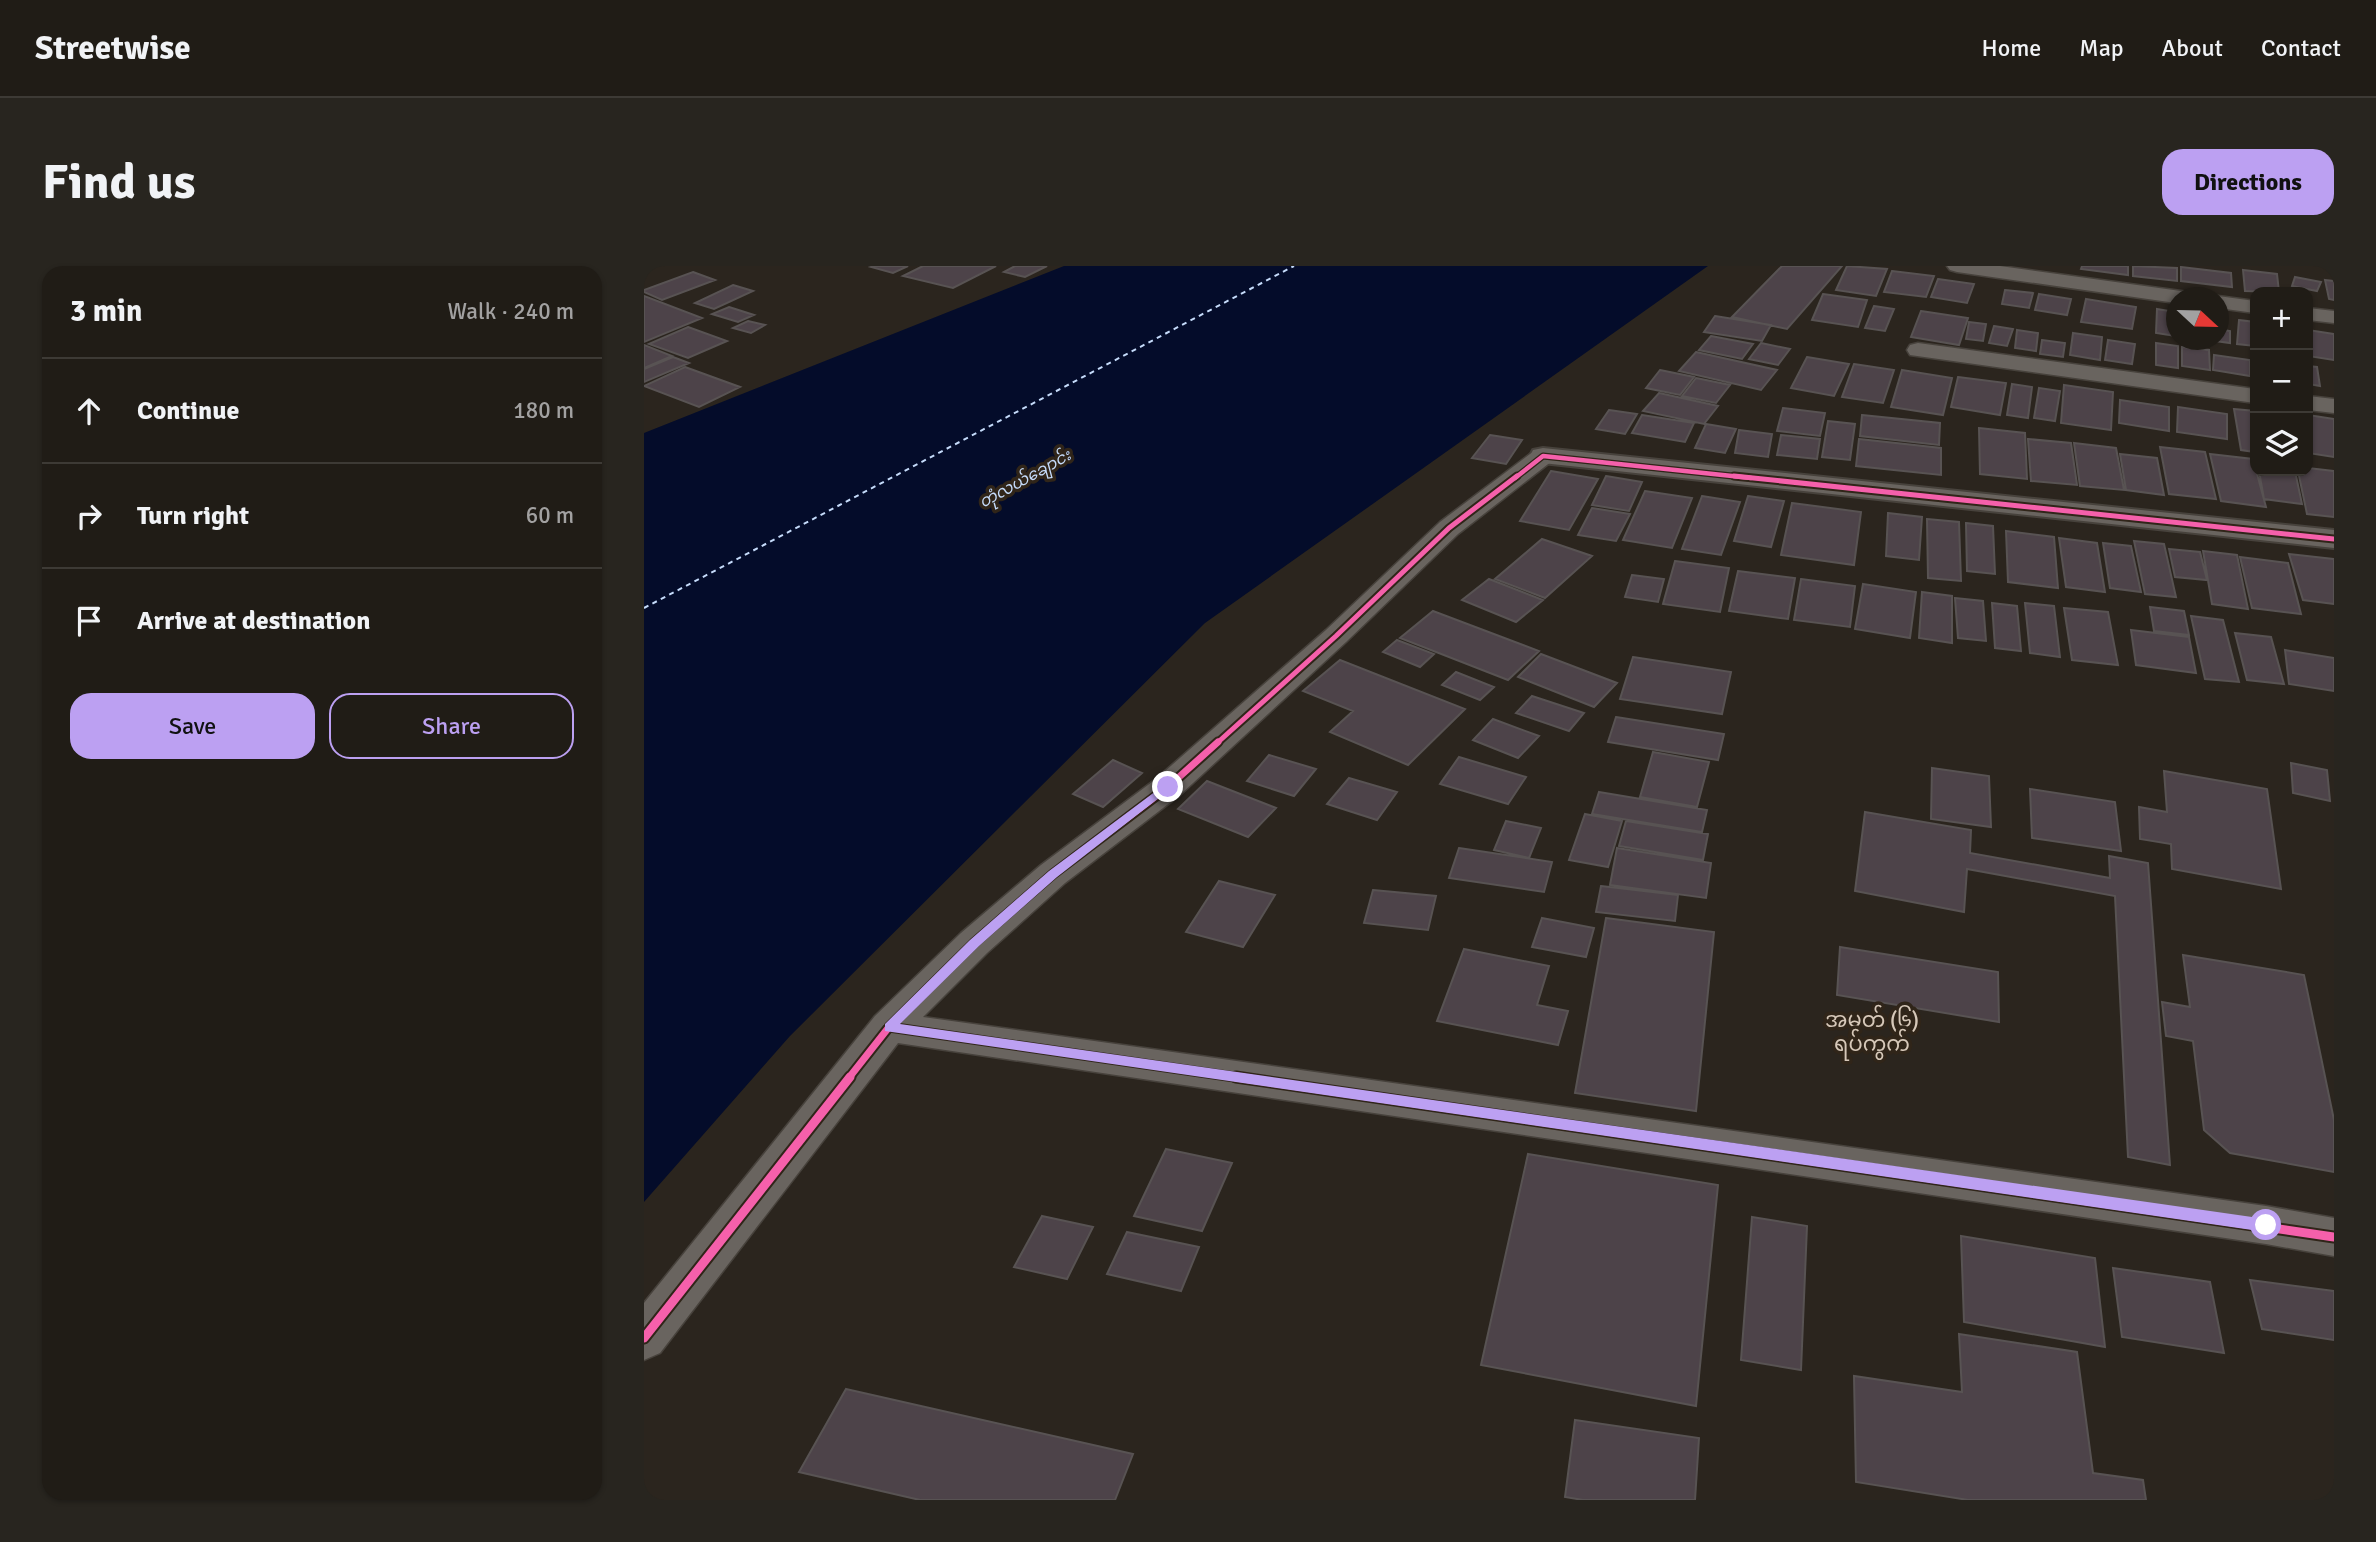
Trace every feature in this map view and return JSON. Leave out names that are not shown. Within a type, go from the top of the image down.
[{"type":"street","points":[[1957,266],[2166,295]]},
{"type":"street","points":[[2229,303],[2250,306]]},
{"type":"street","points":[[2313,315],[2334,317]]},
{"type":"street","points":[[1918,351],[2250,395]]},
{"type":"street","points":[[2313,404],[2334,406]]},
{"type":"street","points":[[644,1338],[889,1027],[974,943],[1053,874],[1168,787],[1336,636],[1449,528],[1544,456],[2334,539]]},
{"type":"street","points":[[889,1027],[2334,1237]]},
{"type":"water","name":"တုံလယ်ချောင်း","points":[[1064,266],[1708,266],[1205,623],[790,1036],[644,1202],[644,433]]},
{"type":"building","points":[[908,266],[893,273],[871,267]]},
{"type":"building","points":[[923,266],[996,266],[953,288],[903,276]]},
{"type":"building","points":[[1015,266],[1047,266],[1025,277],[1004,272]]},
{"type":"building","points":[[1782,266],[1842,266],[1787,329],[1732,317]]},
{"type":"building","points":[[1847,266],[1887,269],[1876,296],[1836,290]]},
{"type":"building","points":[[2082,266],[2128,266],[2128,275],[2081,269]]},
{"type":"building","points":[[2133,266],[2177,268],[2177,281],[2133,276]]},
{"type":"building","points":[[2181,267],[2231,273],[2232,287],[2181,281]]},
{"type":"building","points":[[2243,270],[2277,274],[2278,287],[2250,287],[2250,291],[2245,291]]},
{"type":"building","points":[[1892,271],[1934,276],[1926,297],[1884,292]]},
{"type":"building","points":[[693,272],[715,280],[662,300],[644,292],[644,290]]},
{"type":"building","points":[[2295,277],[2321,282],[2317,291],[2313,290],[2313,287],[2292,286]]},
{"type":"building","points":[[1938,279],[1974,284],[1967,303],[1931,297]]},
{"type":"building","points":[[2325,280],[2334,281],[2334,300],[2329,299]]},
{"type":"building","points":[[733,285],[753,291],[714,309],[695,303]]},
{"type":"building","points":[[2005,290],[2033,293],[2029,308],[2002,304]]},
{"type":"building","points":[[1823,294],[1867,300],[1858,327],[1812,320]]},
{"type":"building","points":[[2039,294],[2071,299],[2067,315],[2035,310]]},
{"type":"building","points":[[644,296],[702,318],[644,342]]},
{"type":"building","points":[[2086,299],[2136,307],[2132,329],[2081,322]]},
{"type":"building","points":[[1874,306],[1894,309],[1885,331],[1865,328]]},
{"type":"building","points":[[729,307],[754,315],[738,322],[712,314]]},
{"type":"building","points":[[2157,309],[2166,310],[2166,334],[2156,333]]},
{"type":"building","points":[[1921,311],[1968,318],[1959,345],[1911,337]]},
{"type":"building","points":[[1715,316],[1771,325],[1762,341],[1704,332]]},
{"type":"building","points":[[2239,320],[2250,321],[2250,345],[2237,344]]},
{"type":"building","points":[[748,321],[765,325],[751,333],[733,328]]},
{"type":"building","points":[[1969,322],[1986,324],[1983,341],[1966,339]]},
{"type":"building","points":[[1994,326],[2013,329],[2007,346],[1989,343]]},
{"type":"building","points":[[688,327],[727,341],[688,358],[649,344]]},
{"type":"building","points":[[2017,330],[2038,333],[2036,351],[2015,348]]},
{"type":"building","points":[[2313,331],[2334,334],[2334,360],[2313,357]]},
{"type":"building","points":[[2073,333],[2102,337],[2100,360],[2070,355]]},
{"type":"building","points":[[1711,336],[1753,344],[1742,359],[1699,350]]},
{"type":"building","points":[[2042,340],[2065,343],[2063,357],[2040,354]]},
{"type":"building","points":[[2108,340],[2135,344],[2132,364],[2105,360]]},
{"type":"building","points":[[1761,343],[1790,349],[1778,365],[1749,359]]},
{"type":"building","points":[[2156,343],[2166,344],[2166,350],[2178,350],[2178,368],[2156,365]]},
{"type":"building","points":[[644,345],[672,356],[644,368]]},
{"type":"building","points":[[2182,350],[2209,350],[2210,370],[2182,366]]},
{"type":"building","points":[[1696,352],[1777,370],[1761,390],[1679,371]]},
{"type":"building","points":[[2214,355],[2250,360],[2250,376],[2213,370]]},
{"type":"building","points":[[673,357],[689,363],[644,382],[644,369]]},
{"type":"building","points":[[1807,357],[1849,364],[1834,396],[1791,388]]},
{"type":"building","points":[[1854,364],[1894,370],[1883,403],[1842,397]]},
{"type":"building","points":[[685,367],[740,387],[699,407],[644,386]]},
{"type":"building","points":[[2313,367],[2317,367],[2320,386],[2313,385]]},
{"type":"building","points":[[1660,370],[1694,377],[1680,395],[1646,388]]},
{"type":"building","points":[[1902,370],[1952,378],[1943,415],[1891,407]]},
{"type":"building","points":[[1958,377],[2006,383],[2000,415],[1951,407]]},
{"type":"building","points":[[1696,378],[1730,385],[1716,403],[1682,396]]},
{"type":"building","points":[[2012,384],[2032,387],[2028,418],[2007,415]]},
{"type":"building","points":[[2064,385],[2113,392],[2111,430],[2061,423]]},
{"type":"building","points":[[2039,388],[2060,391],[2055,421],[2034,418]]},
{"type":"building","points":[[1659,393],[1718,406],[1704,424],[1643,411]]},
{"type":"building","points":[[2120,400],[2169,407],[2169,431],[2119,423]]},
{"type":"building","points":[[2178,407],[2227,414],[2227,439],[2177,432]]},
{"type":"building","points":[[1783,408],[1825,413],[1820,436],[1777,431]]},
{"type":"building","points":[[2234,409],[2250,411],[2250,451],[2241,450]]},
{"type":"building","points":[[1609,410],[1637,414],[1625,434],[1596,429]]},
{"type":"building","points":[[1642,415],[1694,423],[1685,442],[1632,433]]},
{"type":"building","points":[[1862,415],[1940,423],[1939,445],[1860,436]]},
{"type":"building","points":[[2313,416],[2334,419],[2334,457],[2313,454]]},
{"type":"building","points":[[1828,421],[1855,424],[1850,460],[1822,457]]},
{"type":"building","points":[[1706,424],[1736,429],[1725,453],[1695,448]]},
{"type":"building","points":[[1979,428],[2025,433],[2027,479],[1980,474]]},
{"type":"building","points":[[1739,430],[1772,434],[1768,457],[1735,453]]},
{"type":"building","points":[[1490,435],[1522,440],[1506,464],[1472,458]]},
{"type":"building","points":[[1781,435],[1820,439],[1817,459],[1777,455]]},
{"type":"building","points":[[1859,439],[1941,448],[1941,475],[1856,466]]},
{"type":"building","points":[[2028,439],[2071,443],[2077,485],[2031,481]]},
{"type":"building","points":[[2074,443],[2116,448],[2124,490],[2080,486]]},
{"type":"building","points":[[2160,447],[2205,452],[2216,499],[2169,494]]},
{"type":"building","points":[[2120,454],[2157,458],[2164,495],[2126,490]]},
{"type":"building","points":[[2210,454],[2250,459],[2250,476],[2258,476],[2266,507],[2221,501]]},
{"type":"building","points":[[2313,469],[2334,471],[2334,517],[2307,514],[2299,476],[2313,476]]},
{"type":"building","points":[[1551,471],[1598,479],[1569,530],[1520,521]]},
{"type":"building","points":[[1606,476],[1642,482],[1629,511],[1592,505]]},
{"type":"building","points":[[2260,476],[2296,476],[2302,504],[2264,499]]},
{"type":"building","points":[[1645,491],[1692,498],[1672,548],[1623,540]]},
{"type":"building","points":[[1702,496],[1740,502],[1721,555],[1682,549]]},
{"type":"building","points":[[1748,496],[1784,501],[1771,547],[1734,541]]},
{"type":"building","points":[[1792,503],[1861,512],[1854,565],[1781,555]]},
{"type":"building","points":[[1592,508],[1630,514],[1616,541],[1578,535]]},
{"type":"building","points":[[1888,513],[1922,517],[1919,560],[1886,556]]},
{"type":"building","points":[[1927,519],[1959,522],[1961,581],[1928,578]]},
{"type":"building","points":[[1966,523],[1993,526],[1995,574],[1967,571]]},
{"type":"building","points":[[2006,531],[2054,537],[2058,588],[2008,582]]},
{"type":"building","points":[[2059,538],[2097,543],[2105,592],[2066,587]]},
{"type":"building","points":[[1542,539],[1592,556],[1545,598],[1495,579]]},
{"type":"building","points":[[2134,541],[2164,544],[2176,597],[2145,594]]},
{"type":"building","points":[[2103,543],[2131,546],[2141,592],[2110,588]]},
{"type":"building","points":[[2169,549],[2200,552],[2207,580],[2175,577]]},
{"type":"building","points":[[2203,551],[2237,555],[2248,609],[2212,604]]},
{"type":"building","points":[[2289,554],[2334,559],[2334,604],[2303,600]]},
{"type":"building","points":[[2240,557],[2288,563],[2301,614],[2252,608]]},
{"type":"building","points":[[1675,561],[1729,568],[1720,612],[1663,604]]},
{"type":"building","points":[[1738,571],[1795,578],[1788,619],[1729,611]]},
{"type":"building","points":[[1632,575],[1664,579],[1658,602],[1625,597]]},
{"type":"building","points":[[1489,579],[1543,600],[1516,622],[1462,600]]},
{"type":"building","points":[[1801,579],[1855,586],[1850,627],[1794,620]]},
{"type":"building","points":[[1863,584],[1916,592],[1910,638],[1855,629]]},
{"type":"building","points":[[1922,592],[1952,596],[1952,643],[1919,638]]},
{"type":"building","points":[[1955,598],[1983,601],[1986,641],[1958,638]]},
{"type":"building","points":[[1992,603],[2017,606],[2021,651],[1995,648]]},
{"type":"building","points":[[2025,603],[2054,606],[2060,657],[2030,653]]},
{"type":"building","points":[[2150,607],[2184,611],[2189,635],[2154,631]]},
{"type":"building","points":[[2064,608],[2108,612],[2118,665],[2072,660]]},
{"type":"building","points":[[1433,611],[1539,651],[1508,680],[1400,638]]},
{"type":"building","points":[[2191,616],[2223,620],[2239,682],[2205,679]]},
{"type":"building","points":[[2131,630],[2189,637],[2196,673],[2136,665]]},
{"type":"building","points":[[2235,633],[2271,637],[2284,684],[2247,680]]},
{"type":"building","points":[[1397,640],[1434,654],[1420,667],[1383,652]]},
{"type":"building","points":[[2285,650],[2334,658],[2334,691],[2289,684]]},
{"type":"building","points":[[1541,654],[1617,683],[1594,707],[1518,677]]},
{"type":"building","points":[[1633,657],[1731,672],[1722,714],[1620,699]]},
{"type":"building","points":[[1340,660],[1465,709],[1408,765],[1330,732],[1353,711],[1303,691]]},
{"type":"building","points":[[1456,672],[1494,687],[1480,700],[1442,685]]},
{"type":"building","points":[[1532,696],[1584,713],[1569,731],[1516,713]]},
{"type":"building","points":[[1616,717],[1724,734],[1718,760],[1608,742]]},
{"type":"building","points":[[1493,719],[1539,736],[1518,758],[1473,740]]},
{"type":"building","points":[[1653,752],[1709,762],[1697,807],[1640,797]]},
{"type":"building","points":[[1269,755],[1316,769],[1294,796],[1247,781]]},
{"type":"building","points":[[1459,757],[1526,777],[1508,804],[1440,784]]},
{"type":"building","points":[[1113,760],[1142,773],[1103,807],[1073,794]]},
{"type":"building","points":[[2291,763],[2327,770],[2330,801],[2293,793]]},
{"type":"building","points":[[1932,768],[1989,776],[1991,827],[1931,819]]},
{"type":"building","points":[[2164,771],[2267,789],[2281,889],[2172,869],[2171,844],[2140,839],[2139,807],[2167,812]]},
{"type":"building","points":[[1349,778],[1397,792],[1377,820],[1327,804]]},
{"type":"building","points":[[1207,781],[1276,808],[1248,837],[1178,809]]},
{"type":"building","points":[[2030,789],[2115,802],[2121,851],[2032,838]]},
{"type":"building","points":[[1599,792],[1707,810],[1702,832],[1592,814]]},
{"type":"building","points":[[1865,812],[1971,830],[1970,853],[2110,878],[2109,856],[2148,863],[2170,1165],[2128,1157],[2115,896],[1967,869],[1964,912],[1855,891]]},
{"type":"building","points":[[1585,814],[1622,821],[1608,867],[1569,860]]},
{"type":"building","points":[[1506,821],[1541,828],[1529,858],[1494,850]]},
{"type":"building","points":[[1626,821],[1708,834],[1703,860],[1619,846]]},
{"type":"building","points":[[1459,848],[1552,862],[1544,892],[1449,878]]},
{"type":"building","points":[[1617,848],[1711,863],[1706,898],[1610,885]]},
{"type":"building","points":[[1219,881],[1275,895],[1243,947],[1186,932]]},
{"type":"building","points":[[1601,886],[1678,895],[1675,921],[1596,912]]},
{"type":"building","points":[[1373,890],[1436,896],[1428,930],[1364,923]]},
{"type":"building","points":[[1542,918],[1594,928],[1586,957],[1532,947]]},
{"type":"building","points":[[1606,918],[1714,932],[1696,1111],[1575,1093]]},
{"type":"building","points":[[1840,947],[1998,972],[1999,1022],[1837,995]]},
{"type":"building","points":[[1464,949],[1549,966],[1537,1005],[1568,1011],[1558,1045],[1437,1021]]},
{"type":"building","points":[[2183,955],[2304,975],[2334,1120],[2334,1172],[2230,1153],[2204,1130],[2193,1041],[2166,1036],[2162,1002],[2190,1007]]},
{"type":"building","points":[[1166,1149],[1232,1163],[1202,1231],[1134,1216]]},
{"type":"building","points":[[1528,1154],[1718,1185],[1696,1406],[1481,1365]]},
{"type":"building","points":[[1042,1216],[1093,1227],[1067,1279],[1014,1267]]},
{"type":"building","points":[[1752,1217],[1807,1226],[1801,1370],[1741,1360]]},
{"type":"building","points":[[1127,1232],[1199,1247],[1181,1291],[1107,1274]]},
{"type":"building","points":[[1961,1236],[2095,1258],[2105,1347],[1964,1322]]},
{"type":"building","points":[[2113,1268],[2210,1282],[2224,1353],[2122,1337]]},
{"type":"building","points":[[2250,1280],[2334,1291],[2334,1340],[2262,1329]]},
{"type":"building","points":[[1959,1334],[2077,1352],[2093,1473],[2143,1480],[2146,1500],[1968,1500],[1856,1482],[1854,1376],[1962,1392]]},
{"type":"building","points":[[846,1389],[1133,1454],[1115,1500],[920,1500],[799,1472]]},
{"type":"building","points":[[1575,1420],[1699,1438],[1695,1500],[1583,1500],[1565,1497]]},
{"type":"ferry route","points":[[644,608],[1294,266]]},
{"type":"cycle path","points":[[644,1338],[889,1027],[974,943],[1053,874],[1168,787],[1336,636],[1449,528],[1543,456],[2334,539]]},
{"type":"cycle path","points":[[889,1027],[2334,1237]]},
{"type":"district","name":"အမှတ် (၆) ရပ်ကွက်","points":[[1872,1032]]},
{"type":"route","points":[[1168,787],[1053,874],[974,943],[889,1027],[2266,1225]]}]
